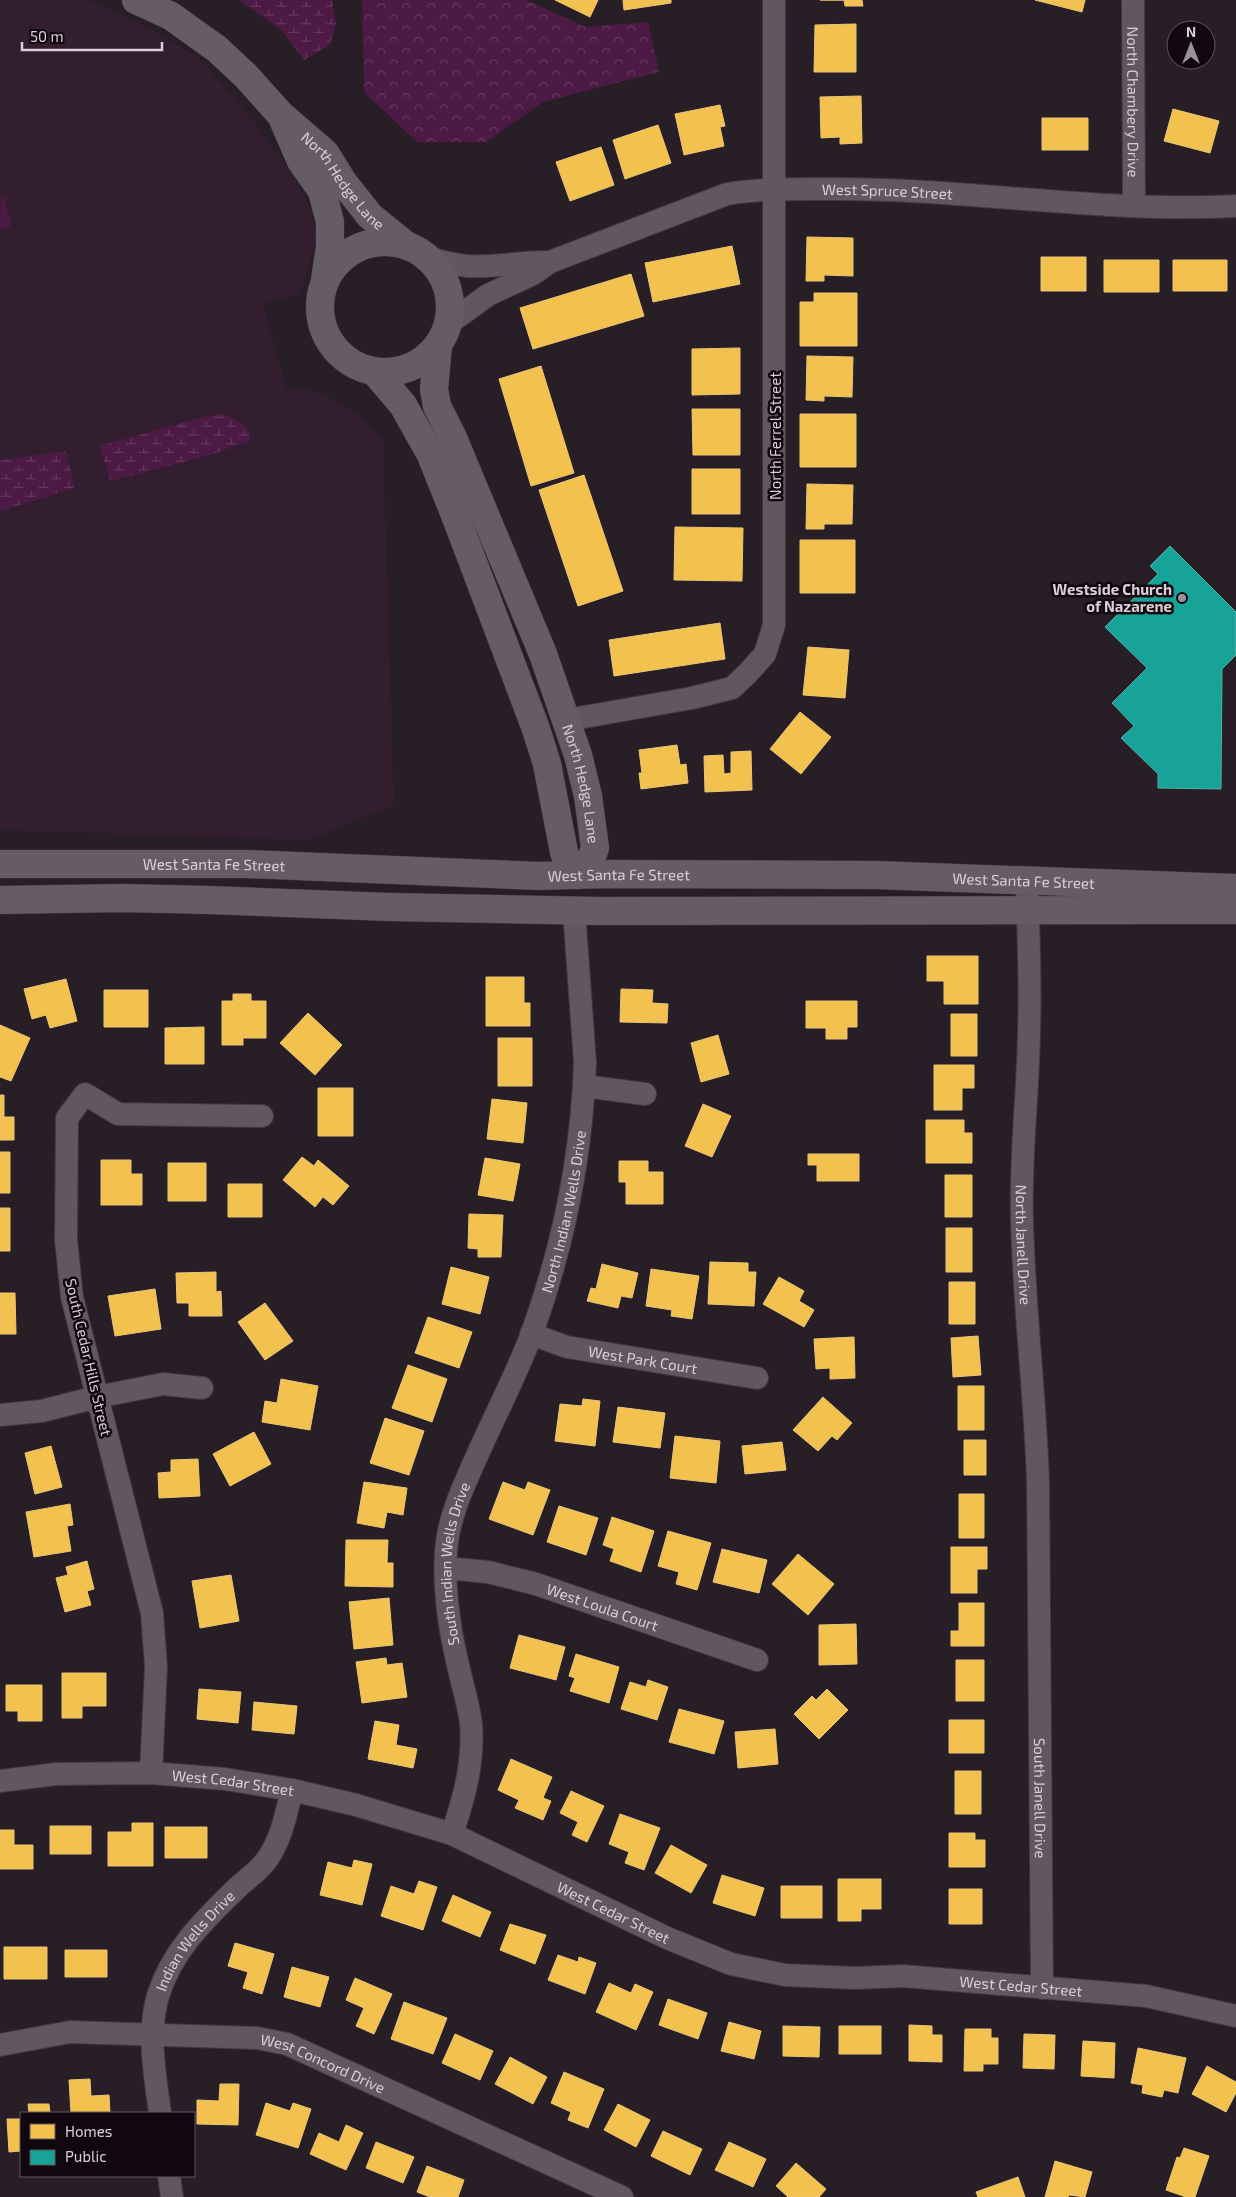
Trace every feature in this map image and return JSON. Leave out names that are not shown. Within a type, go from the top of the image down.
[{"type":"street","name":"North Hedge Lane","points":[[136,0],[171,16],[217,49],[246,76],[280,114],[325,153],[343,182],[370,216],[417,252]]},
{"type":"street","name":"North Ferrel Street","points":[[567,720],[692,698],[732,688],[765,654],[774,625],[776,190],[774,0]]},
{"type":"street","name":"North Chambery Drive","points":[[1133,0],[1134,205]]},
{"type":"street","name":"North Hedge Lane","points":[[280,114],[301,160],[322,191],[330,222],[330,247],[325,280]]},
{"type":"street","name":"West Spruce Street","points":[[443,335],[488,295],[533,274],[550,262],[727,194],[751,190],[892,189],[1134,205],[1236,206]]},
{"type":"street","points":[[388,242],[417,252],[440,272],[448,288],[450,306],[443,335],[425,359],[410,368],[393,372],[375,372],[357,367],[342,357],[330,343],[321,324],[320,304],[325,280],[336,264],[351,252],[369,244],[388,242]]},
{"type":"street","name":"West Spruce Street","points":[[417,252],[465,266],[550,262]]},
{"type":"street","name":"North Hedge Lane","points":[[375,372],[403,405],[431,456],[457,520],[536,729],[549,774],[564,852],[568,863],[577,875],[591,859],[596,848],[586,788],[578,755],[536,636],[453,438],[437,406],[434,389],[443,335]]},
{"type":"street","name":"West Santa Fe Street","points":[[0,864],[246,864],[539,876],[865,875],[1236,888]]},
{"type":"street","points":[[574,911],[577,875]]},
{"type":"street","name":"North Janell Drive","points":[[1027,881],[1030,1031],[1024,1129],[1022,1219],[1025,1286],[1036,1425],[1039,1607]]},
{"type":"street","name":"West Santa Fe Street","points":[[0,900],[180,899],[574,911],[1236,910]]},
{"type":"street","name":"North Indian Wells Drive","points":[[532,1334],[560,1245],[580,1130],[584,1062],[574,911]]},
{"type":"street","points":[[584,1086],[645,1094]]},
{"type":"street","name":"South Cedar Hills Street","points":[[150,1773],[156,1667],[152,1613],[72,1297],[66,1240],[67,1118],[85,1094],[118,1114],[262,1116]]},
{"type":"street","name":"West Park Court","points":[[532,1334],[567,1347],[757,1378]]},
{"type":"street","name":"South Indian Wells Drive","points":[[452,1834],[464,1801],[470,1764],[471,1723],[454,1649],[446,1568],[447,1541],[461,1492],[532,1334]]},
{"type":"street","points":[[0,1415],[42,1411],[97,1397],[163,1384],[202,1388]]},
{"type":"street","name":"West Loula Court","points":[[446,1568],[488,1572],[536,1584],[757,1660]]},
{"type":"street","name":"South Janell Drive","points":[[1039,1607],[1042,1988]]},
{"type":"street","name":"West Cedar Street","points":[[0,1781],[56,1774],[150,1773],[225,1779],[292,1790],[356,1805],[452,1834],[667,1938],[731,1964],[785,1975],[855,1978],[903,1976],[1146,1996],[1236,2016]]},
{"type":"street","name":"Indian Wells Drive","points":[[160,2112],[153,2064],[153,2034],[158,1997],[173,1961],[194,1930],[268,1858],[282,1831],[292,1790]]},
{"type":"street","name":"West Concord Drive","points":[[0,2045],[70,2032],[257,2038],[287,2044],[622,2197]]},
{"type":"street","points":[[169,2177],[172,2197]]},
{"type":"shaded area","points":[[0,0],[87,0],[139,22],[198,57],[236,99],[272,145],[294,176],[310,207],[317,238],[300,294],[263,303],[287,391],[302,389],[325,394],[358,414],[383,440],[394,805],[309,840],[0,830]]},
{"type":"green space","points":[[239,0],[332,0],[336,23],[330,45],[304,60],[281,30]]},
{"type":"green space","points":[[362,0],[526,0],[586,27],[648,22],[659,72],[543,102],[486,142],[417,142],[364,92]]},
{"type":"green space","points":[[1,196],[5,199],[11,223],[4,229],[0,229]]},
{"type":"green space","points":[[224,414],[246,426],[250,435],[250,441],[210,455],[110,481],[100,446],[203,417]]},
{"type":"green space","points":[[65,451],[75,488],[0,511],[0,460]]},
{"type":"building: Homes","points":[[555,0],[598,0],[590,17]]},
{"type":"building: Homes","points":[[623,0],[671,0],[671,3],[624,10]]},
{"type":"building: Homes","points":[[844,0],[862,0],[863,6],[845,6]]},
{"type":"building: Homes","points":[[1035,0],[1085,0],[1082,12]]},
{"type":"building: Homes","points":[[856,24],[856,72],[814,72],[815,25]]},
{"type":"building: Homes","points":[[861,96],[862,143],[840,144],[840,137],[821,138],[820,97]]},
{"type":"building: Homes","points":[[720,105],[725,126],[720,127],[724,146],[684,155],[675,114]]},
{"type":"building: Homes","points":[[1173,109],[1219,121],[1210,153],[1164,141]]},
{"type":"building: Homes","points":[[1042,118],[1088,118],[1088,150],[1042,150]]},
{"type":"building: Homes","points":[[658,125],[671,163],[625,179],[613,140]]},
{"type":"building: Homes","points":[[601,147],[614,185],[570,201],[556,162]]},
{"type":"building: Homes","points":[[807,237],[853,238],[853,276],[824,275],[824,281],[806,281]]},
{"type":"building: Homes","points":[[732,246],[740,284],[653,302],[645,263]]},
{"type":"building: Homes","points":[[1041,257],[1086,257],[1086,291],[1041,291]]},
{"type":"building: Homes","points":[[1104,260],[1159,260],[1159,292],[1104,292]]},
{"type":"building: Homes","points":[[1173,260],[1227,260],[1227,291],[1173,291]]},
{"type":"building: Homes","points":[[631,274],[644,316],[533,349],[520,308]]},
{"type":"building: Homes","points":[[814,293],[857,293],[857,346],[800,346],[800,302],[814,302]]},
{"type":"building: Homes","points":[[740,348],[740,394],[692,395],[692,349]]},
{"type":"building: Homes","points":[[807,356],[853,357],[852,397],[824,396],[824,401],[806,400]]},
{"type":"building: Homes","points":[[541,366],[574,473],[531,486],[499,379]]},
{"type":"building: Homes","points":[[692,409],[740,409],[740,455],[693,455]]},
{"type":"building: Homes","points":[[800,414],[856,414],[856,467],[800,467]]},
{"type":"building: Homes","points":[[692,469],[740,469],[740,514],[692,514]]},
{"type":"building: Homes","points":[[584,475],[623,591],[578,606],[539,490]]},
{"type":"building: Homes","points":[[807,484],[853,485],[852,524],[824,524],[824,529],[806,529]]},
{"type":"building: Homes","points":[[675,527],[743,528],[742,581],[674,580]]},
{"type":"building: Homes","points":[[800,540],[855,540],[855,593],[800,593]]},
{"type":"building: Homes","points":[[720,623],[725,659],[614,676],[609,640]]},
{"type":"building: Homes","points":[[808,647],[849,650],[845,698],[803,695]]},
{"type":"building: Homes","points":[[800,712],[831,737],[801,774],[770,749]]},
{"type":"building: Homes","points":[[677,745],[680,765],[686,764],[688,783],[641,789],[639,773],[642,773],[639,750]]},
{"type":"building: Homes","points":[[751,751],[752,790],[705,792],[704,756],[723,755],[724,774],[731,773],[731,752]]},
{"type":"building: Homes","points":[[927,956],[978,956],[978,1004],[944,1004],[944,981],[927,981]]},
{"type":"building: Homes","points":[[486,977],[524,977],[524,1003],[530,1003],[530,1026],[486,1026]]},
{"type":"building: Homes","points":[[66,979],[77,1021],[50,1028],[46,1015],[32,1019],[24,989]]},
{"type":"building: Homes","points":[[621,989],[653,990],[652,1003],[668,1004],[667,1023],[620,1022]]},
{"type":"building: Homes","points":[[104,990],[148,990],[148,1027],[104,1027]]},
{"type":"building: Homes","points":[[233,994],[251,994],[251,1001],[266,1001],[266,1038],[243,1038],[243,1045],[222,1045],[222,1001],[233,1001]]},
{"type":"building: Homes","points":[[806,1001],[857,1001],[857,1027],[847,1027],[847,1039],[826,1039],[826,1028],[806,1028]]},
{"type":"building: Homes","points":[[308,1013],[342,1045],[315,1075],[280,1043]]},
{"type":"building: Homes","points":[[951,1014],[977,1014],[977,1056],[951,1056]]},
{"type":"building: Homes","points":[[0,1025],[30,1038],[11,1081],[0,1077]]},
{"type":"building: Homes","points":[[204,1027],[204,1064],[165,1064],[165,1028]]},
{"type":"building: Homes","points":[[718,1035],[729,1074],[701,1082],[691,1043]]},
{"type":"building: Homes","points":[[498,1038],[532,1038],[532,1086],[498,1086]]},
{"type":"building: Homes","points":[[934,1065],[974,1065],[974,1088],[962,1088],[962,1110],[934,1110]]},
{"type":"building: Homes","points":[[318,1088],[353,1088],[353,1136],[318,1136]]},
{"type":"building: Homes","points":[[0,1095],[4,1095],[4,1117],[14,1117],[14,1140],[0,1140]]},
{"type":"building: Homes","points":[[492,1099],[527,1103],[523,1143],[487,1139]]},
{"type":"building: Homes","points":[[703,1104],[731,1116],[712,1157],[685,1146]]},
{"type":"building: Homes","points":[[926,1120],[964,1120],[964,1133],[972,1133],[972,1163],[926,1163]]},
{"type":"building: Homes","points":[[0,1152],[10,1152],[10,1193],[0,1193]]},
{"type":"building: Homes","points":[[808,1154],[859,1154],[859,1181],[817,1181],[817,1165],[808,1165]]},
{"type":"building: Homes","points":[[302,1157],[314,1166],[318,1160],[349,1186],[333,1205],[323,1197],[315,1207],[283,1180]]},
{"type":"building: Homes","points":[[485,1158],[520,1164],[513,1201],[478,1195]]},
{"type":"building: Homes","points":[[101,1160],[131,1160],[131,1174],[142,1174],[142,1205],[101,1205]]},
{"type":"building: Homes","points":[[619,1161],[648,1161],[648,1172],[663,1172],[663,1204],[626,1204],[626,1182],[619,1182]]},
{"type":"building: Homes","points":[[168,1163],[206,1163],[206,1201],[168,1201]]},
{"type":"building: Homes","points":[[945,1175],[972,1175],[972,1217],[945,1217]]},
{"type":"building: Homes","points":[[228,1184],[262,1184],[262,1217],[228,1217]]},
{"type":"building: Homes","points":[[0,1208],[10,1208],[10,1251],[0,1251]]},
{"type":"building: Homes","points":[[469,1214],[503,1215],[501,1257],[478,1257],[478,1249],[468,1248]]},
{"type":"building: Homes","points":[[946,1228],[972,1228],[972,1272],[946,1272]]},
{"type":"building: Homes","points":[[710,1262],[748,1263],[748,1272],[756,1272],[754,1306],[708,1304]]},
{"type":"building: Homes","points":[[602,1264],[638,1273],[632,1298],[621,1296],[618,1308],[587,1301],[591,1288],[596,1289]]},
{"type":"building: Homes","points":[[451,1267],[489,1277],[480,1314],[442,1304]]},
{"type":"building: Homes","points":[[651,1269],[699,1276],[692,1319],[671,1316],[672,1310],[646,1306]]},
{"type":"building: Homes","points":[[216,1272],[216,1292],[221,1291],[222,1316],[189,1316],[189,1303],[177,1303],[176,1273]]},
{"type":"building: Homes","points":[[779,1277],[804,1291],[799,1301],[814,1310],[804,1327],[763,1304]]},
{"type":"building: Homes","points":[[949,1282],[975,1282],[975,1324],[949,1324]]},
{"type":"building: Homes","points":[[155,1289],[161,1329],[115,1336],[108,1296]]},
{"type":"building: Homes","points":[[0,1293],[15,1293],[16,1334],[0,1334]]},
{"type":"building: Homes","points":[[265,1303],[293,1341],[265,1360],[238,1322]]},
{"type":"building: Homes","points":[[428,1317],[472,1332],[459,1368],[415,1353]]},
{"type":"building: Homes","points":[[978,1336],[981,1375],[953,1377],[951,1338]]},
{"type":"building: Homes","points":[[854,1337],[855,1378],[830,1379],[830,1368],[816,1369],[814,1339]]},
{"type":"building: Homes","points":[[408,1365],[447,1379],[432,1422],[392,1408]]},
{"type":"building: Homes","points":[[281,1379],[318,1386],[310,1430],[262,1422],[265,1401],[277,1403]]},
{"type":"building: Homes","points":[[958,1386],[984,1386],[984,1430],[958,1430]]},
{"type":"building: Homes","points":[[823,1397],[852,1423],[837,1440],[832,1436],[818,1451],[793,1430]]},
{"type":"building: Homes","points":[[583,1399],[600,1401],[595,1446],[555,1441],[560,1404],[582,1406]]},
{"type":"building: Homes","points":[[618,1407],[665,1413],[660,1448],[613,1442]]},
{"type":"building: Homes","points":[[385,1418],[424,1431],[409,1475],[370,1463]]},
{"type":"building: Homes","points":[[254,1432],[271,1464],[230,1486],[213,1454]]},
{"type":"building: Homes","points":[[675,1436],[720,1441],[716,1483],[670,1478]]},
{"type":"building: Homes","points":[[964,1440],[986,1440],[986,1475],[964,1475]]},
{"type":"building: Homes","points":[[782,1442],[786,1470],[745,1474],[742,1446]]},
{"type":"building: Homes","points":[[51,1446],[62,1487],[35,1494],[25,1453]]},
{"type":"building: Homes","points":[[198,1459],[200,1496],[159,1498],[158,1473],[171,1472],[171,1460]]},
{"type":"building: Homes","points":[[364,1482],[407,1488],[403,1515],[387,1512],[384,1528],[357,1523]]},
{"type":"building: Homes","points":[[503,1482],[525,1490],[528,1482],[550,1490],[533,1535],[489,1519]]},
{"type":"building: Homes","points":[[959,1494],[984,1494],[984,1538],[959,1538]]},
{"type":"building: Homes","points":[[70,1504],[73,1525],[67,1526],[71,1551],[34,1557],[26,1512]]},
{"type":"building: Homes","points":[[559,1506],[598,1518],[586,1555],[547,1542]]},
{"type":"building: Homes","points":[[612,1517],[654,1531],[641,1572],[610,1561],[614,1549],[603,1545]]},
{"type":"building: Homes","points":[[668,1531],[711,1543],[697,1590],[676,1584],[679,1572],[658,1566]]},
{"type":"building: Homes","points":[[346,1540],[388,1540],[387,1563],[393,1563],[393,1587],[345,1586]]},
{"type":"building: Homes","points":[[951,1547],[987,1547],[987,1569],[977,1569],[977,1593],[951,1593]]},
{"type":"building: Homes","points":[[722,1549],[767,1560],[759,1593],[713,1582]]},
{"type":"building: Homes","points":[[798,1554],[834,1584],[808,1615],[772,1584]]},
{"type":"building: Homes","points":[[87,1561],[94,1589],[87,1591],[91,1605],[65,1612],[56,1578],[68,1575],[66,1567]]},
{"type":"building: Homes","points":[[231,1575],[239,1621],[200,1628],[192,1581]]},
{"type":"building: Homes","points":[[389,1598],[393,1645],[354,1649],[349,1602]]},
{"type":"building: Homes","points":[[959,1603],[984,1603],[984,1646],[951,1646],[951,1631],[959,1631]]},
{"type":"building: Homes","points":[[856,1624],[857,1664],[819,1665],[819,1625]]},
{"type":"building: Homes","points":[[519,1635],[565,1647],[556,1680],[510,1668]]},
{"type":"building: Homes","points":[[576,1654],[619,1667],[609,1703],[570,1691],[575,1678],[569,1676]]},
{"type":"building: Homes","points":[[386,1658],[387,1665],[402,1663],[407,1697],[362,1703],[356,1662]]},
{"type":"building: Homes","points":[[956,1660],[984,1660],[984,1701],[956,1701]]},
{"type":"building: Homes","points":[[62,1673],[106,1673],[106,1706],[82,1706],[82,1718],[62,1718]]},
{"type":"building: Homes","points":[[648,1680],[668,1687],[657,1720],[621,1709],[630,1682],[646,1687]]},
{"type":"building: Homes","points":[[6,1685],[42,1685],[42,1721],[18,1721],[18,1711],[6,1711]]},
{"type":"building: Homes","points":[[199,1689],[241,1692],[238,1723],[197,1719]]},
{"type":"building: Homes","points":[[827,1689],[848,1710],[819,1739],[794,1714],[812,1696],[816,1700]]},
{"type":"building: Homes","points":[[254,1702],[297,1706],[294,1734],[252,1730]]},
{"type":"building: Homes","points":[[679,1709],[724,1721],[714,1754],[669,1742]]},
{"type":"building: Homes","points":[[949,1720],[984,1720],[984,1753],[949,1753]]},
{"type":"building: Homes","points":[[375,1721],[399,1725],[396,1745],[417,1749],[413,1768],[368,1759]]},
{"type":"building: Homes","points":[[775,1729],[778,1764],[738,1768],[735,1732]]},
{"type":"building: Homes","points":[[511,1759],[552,1777],[543,1798],[551,1801],[543,1820],[515,1808],[519,1800],[498,1790]]},
{"type":"building: Homes","points":[[955,1771],[981,1771],[981,1814],[955,1814]]},
{"type":"building: Homes","points":[[571,1791],[604,1806],[587,1842],[572,1835],[578,1822],[560,1813]]},
{"type":"building: Homes","points":[[620,1814],[660,1828],[644,1870],[625,1863],[629,1852],[609,1844]]},
{"type":"building: Homes","points":[[132,1823],[153,1823],[153,1866],[108,1866],[108,1832],[132,1832]]},
{"type":"building: Homes","points":[[50,1826],[91,1826],[91,1854],[50,1854]]},
{"type":"building: Homes","points":[[165,1827],[207,1827],[207,1858],[165,1858]]},
{"type":"building: Homes","points":[[0,1830],[14,1830],[14,1845],[33,1845],[33,1869],[0,1869]]},
{"type":"building: Homes","points":[[949,1833],[975,1833],[975,1840],[985,1840],[985,1867],[949,1867]]},
{"type":"building: Homes","points":[[671,1845],[707,1865],[691,1893],[655,1873]]},
{"type":"building: Homes","points":[[354,1860],[372,1864],[362,1905],[320,1895],[328,1862],[352,1868]]},
{"type":"building: Homes","points":[[722,1875],[764,1888],[755,1916],[713,1903]]},
{"type":"building: Homes","points":[[838,1879],[881,1879],[881,1909],[861,1909],[861,1921],[838,1921]]},
{"type":"building: Homes","points":[[419,1881],[437,1887],[423,1930],[381,1916],[391,1886],[414,1894]]},
{"type":"building: Homes","points":[[781,1886],[822,1886],[822,1918],[781,1918]]},
{"type":"building: Homes","points":[[949,1889],[982,1889],[982,1924],[949,1924]]},
{"type":"building: Homes","points":[[453,1895],[491,1912],[480,1937],[442,1921]]},
{"type":"building: Homes","points":[[510,1924],[546,1935],[535,1964],[500,1950]]},
{"type":"building: Homes","points":[[235,1943],[274,1954],[262,1994],[243,1988],[248,1972],[228,1966]]},
{"type":"building: Homes","points":[[4,1947],[47,1947],[47,1979],[4,1979]]},
{"type":"building: Homes","points":[[65,1950],[107,1950],[107,1977],[65,1977]]},
{"type":"building: Homes","points":[[558,1955],[578,1962],[579,1957],[596,1963],[585,1994],[548,1980]]},
{"type":"building: Homes","points":[[292,1967],[329,1977],[320,2007],[284,1997]]},
{"type":"building: Homes","points":[[355,1978],[392,1994],[374,2034],[356,2026],[364,2008],[346,2000]]},
{"type":"building: Homes","points":[[609,1983],[631,1993],[635,1984],[653,1992],[636,2030],[596,2012]]},
{"type":"building: Homes","points":[[668,1999],[707,2013],[698,2039],[659,2025]]},
{"type":"building: Homes","points":[[404,2002],[447,2018],[433,2054],[391,2039]]},
{"type":"building: Homes","points":[[729,2022],[761,2031],[754,2059],[721,2051]]},
{"type":"building: Homes","points":[[909,2025],[932,2026],[932,2035],[942,2035],[942,2062],[909,2061]]},
{"type":"building: Homes","points":[[783,2026],[820,2027],[819,2057],[783,2056]]},
{"type":"building: Homes","points":[[839,2026],[881,2026],[881,2054],[839,2054]]},
{"type":"building: Homes","points":[[965,2029],[991,2029],[991,2038],[998,2038],[998,2064],[983,2064],[983,2071],[964,2071]]},
{"type":"building: Homes","points":[[455,2034],[493,2051],[480,2080],[442,2063]]},
{"type":"building: Homes","points":[[1024,2034],[1055,2035],[1054,2069],[1023,2068]]},
{"type":"building: Homes","points":[[1083,2041],[1115,2043],[1114,2078],[1081,2076]]},
{"type":"building: Homes","points":[[1138,2048],[1186,2058],[1178,2093],[1164,2090],[1162,2097],[1142,2093],[1143,2085],[1131,2083]]},
{"type":"building: Homes","points":[[510,2057],[547,2077],[533,2104],[495,2084]]},
{"type":"building: Homes","points":[[1207,2066],[1236,2082],[1236,2093],[1226,2112],[1192,2094]]},
{"type":"building: Homes","points":[[564,2072],[604,2089],[588,2128],[568,2120],[571,2112],[551,2103]]},
{"type":"building: Homes","points":[[90,2079],[91,2096],[109,2095],[110,2112],[71,2112],[69,2080]]},
{"type":"building: Homes","points":[[220,2084],[239,2084],[238,2125],[197,2124],[197,2100],[219,2101]]},
{"type":"building: Homes","points":[[266,2103],[290,2111],[293,2103],[311,2109],[298,2148],[256,2135]]},
{"type":"building: Homes","points":[[28,2104],[49,2104],[50,2112],[29,2112]]},
{"type":"building: Homes","points":[[618,2104],[650,2120],[636,2147],[604,2130]]},
{"type":"building: Homes","points":[[7,2119],[20,2119],[20,2151],[9,2152]]},
{"type":"building: Homes","points":[[346,2125],[363,2133],[346,2170],[310,2154],[319,2133],[339,2142]]},
{"type":"building: Homes","points":[[663,2131],[702,2149],[690,2175],[651,2156]]},
{"type":"building: Homes","points":[[376,2142],[414,2157],[403,2183],[366,2168]]},
{"type":"building: Homes","points":[[729,2142],[766,2159],[753,2187],[715,2170]]},
{"type":"building: Homes","points":[[1184,2148],[1209,2156],[1195,2197],[1186,2197],[1166,2190],[1177,2157],[1180,2158]]},
{"type":"building: Homes","points":[[1055,2161],[1092,2172],[1085,2197],[1069,2195],[1068,2197],[1045,2197]]},
{"type":"building: Homes","points":[[796,2163],[826,2189],[819,2197],[788,2197],[776,2186]]},
{"type":"building: Homes","points":[[427,2166],[464,2180],[458,2197],[430,2197],[417,2192]]},
{"type":"building: Homes","points":[[1018,2177],[1025,2197],[978,2197],[976,2192]]},
{"type":"building: Public","points":[[1170,546],[1236,612],[1236,655],[1222,669],[1221,789],[1158,788],[1158,774],[1121,738],[1134,726],[1112,703],[1147,668],[1105,627],[1158,574],[1150,566]]},
{"type":"place","name":"Westside Church of Nazarene","points":[[1182,598]]}]
